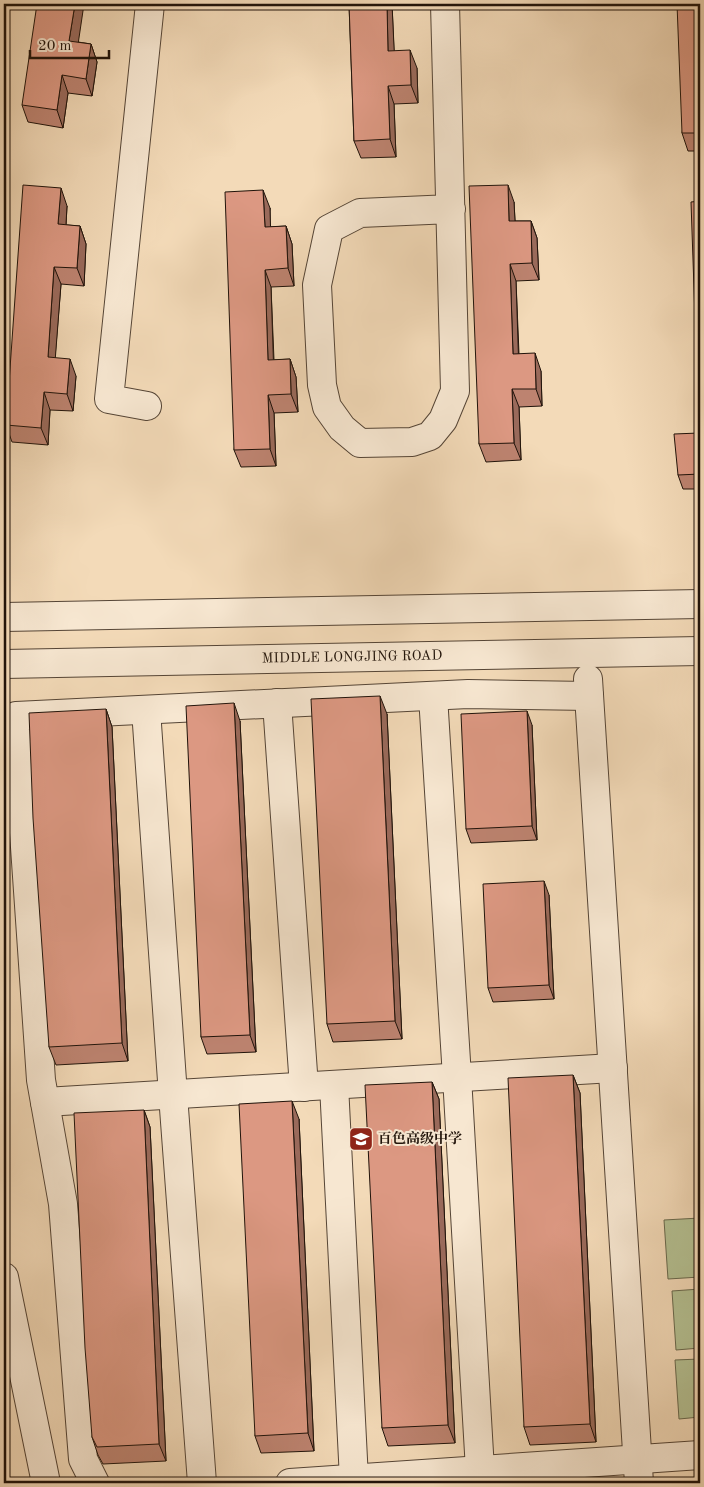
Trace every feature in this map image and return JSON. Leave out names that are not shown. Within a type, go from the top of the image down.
[{"type":"street","points":[[147,406],[109,399],[150,4]]},
{"type":"street","points":[[445,4],[451,209],[456,391],[443,420],[430,436],[412,442],[360,443],[342,428],[327,407],[322,385],[317,285],[329,229],[360,213],[451,209]]},
{"type":"street","points":[[4,617],[700,604]]},
{"type":"street","name":"MIDDLE LONGJING ROAD","points":[[4,664],[700,650]]},
{"type":"street","points":[[95,1483],[83,1459],[63,1204],[41,1071],[16,716],[589,687],[638,1471]]},
{"type":"street","points":[[433,696],[480,1470]]},
{"type":"street","points":[[278,703],[304,1087]]},
{"type":"street","points":[[146,710],[202,1483]]},
{"type":"street","points":[[45,1102],[613,1068]]},
{"type":"street","points":[[334,1085],[354,1479]]},
{"type":"street","points":[[4,1277],[46,1483]]},
{"type":"street","points":[[290,1483],[480,1470],[638,1471],[700,1455]]},
{"type":"green space","points":[[700,1218],[700,1277],[668,1279],[664,1220]]},
{"type":"green space","points":[[700,1289],[700,1348],[676,1350],[672,1291]]},
{"type":"green space","points":[[700,1359],[700,1417],[679,1419],[675,1360]]},
{"type":"building","points":[[37,4],[75,4],[69,41],[91,44],[86,79],[62,75],[57,110],[22,105]]},
{"type":"building","points":[[349,4],[387,4],[388,51],[410,50],[411,85],[388,86],[390,139],[354,141]]},
{"type":"building","points":[[677,4],[700,4],[700,133],[682,133]]},
{"type":"building","points":[[23,185],[61,188],[58,224],[80,226],[77,268],[54,267],[48,357],[70,359],[67,394],[44,392],[41,428],[6,425]]},
{"type":"building","points":[[508,185],[509,221],[531,221],[532,263],[510,264],[513,354],[535,353],[536,389],[512,389],[514,443],[479,444],[469,186]]},
{"type":"building","points":[[263,190],[265,227],[286,226],[288,268],[265,270],[268,360],[290,359],[291,394],[268,395],[270,449],[234,450],[225,192]]},
{"type":"building","points":[[700,201],[700,474],[678,475],[674,434],[699,433],[691,202]]},
{"type":"building","points":[[380,696],[395,1021],[327,1024],[311,699]]},
{"type":"building","points":[[234,703],[250,1035],[201,1037],[186,706]]},
{"type":"building","points":[[106,709],[122,1043],[49,1047],[33,818],[29,713]]},
{"type":"building","points":[[527,711],[532,826],[466,829],[461,714]]},
{"type":"building","points":[[544,881],[549,985],[488,988],[483,884]]},
{"type":"building","points":[[573,1075],[590,1424],[524,1427],[508,1078]]},
{"type":"building","points":[[432,1082],[448,1425],[382,1428],[365,1085]]},
{"type":"building","points":[[292,1101],[308,1433],[255,1436],[239,1104]]},
{"type":"building","points":[[144,1110],[159,1444],[97,1447],[92,1437],[85,1348],[74,1113]]},
{"type":"place","name":"百色高级中学","points":[[361,1139]]}]
